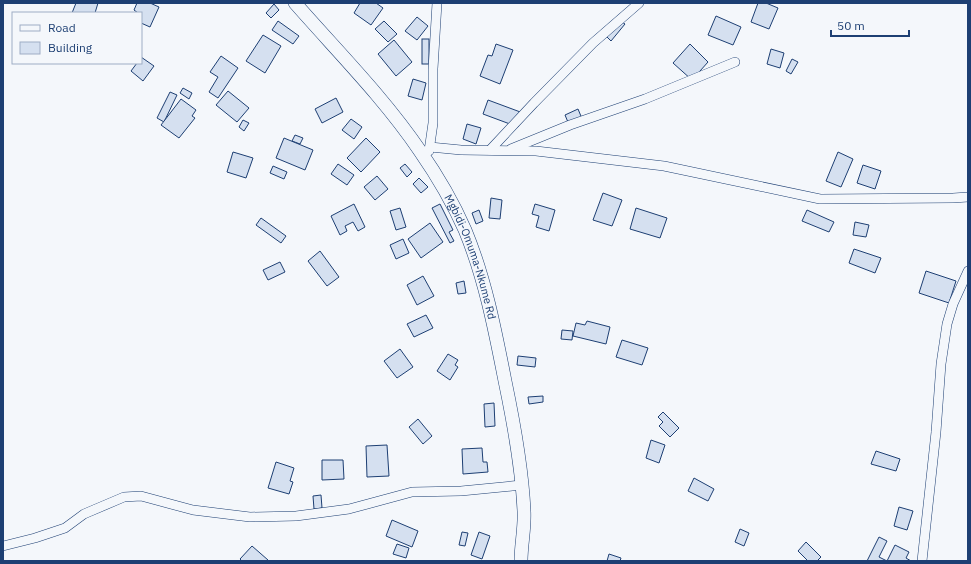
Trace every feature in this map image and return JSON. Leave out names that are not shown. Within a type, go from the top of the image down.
[{"type":"street","name":"Mgbidi-Omuma-Nkume Rd","points":[[295,3],[392,112],[426,160],[443,188],[464,230],[480,275],[497,337],[509,398],[522,485],[524,513],[521,561]]},
{"type":"street","points":[[426,160],[430,147],[433,123],[433,69],[437,3]]},
{"type":"street","points":[[490,150],[593,43],[639,3]]},
{"type":"street","points":[[508,150],[570,125],[645,99],[735,62]]},
{"type":"street","points":[[430,147],[461,150],[536,151],[664,166],[820,199],[968,197]]},
{"type":"street","points":[[922,561],[946,324],[952,304],[968,271]]},
{"type":"street","points":[[3,546],[35,538],[65,528],[84,514],[124,496],[141,496],[193,510],[250,517],[296,516],[349,509],[412,492],[461,491],[522,485]]},
{"type":"building","points":[[76,3],[98,3],[95,12],[72,12]]},
{"type":"building","points":[[137,3],[150,3],[159,7],[150,27],[142,23],[142,12],[137,12],[134,10]]},
{"type":"building","points":[[360,3],[376,3],[383,8],[371,25],[354,13]]},
{"type":"building","points":[[758,3],[766,3],[778,8],[769,29],[751,22]]},
{"type":"building","points":[[274,4],[279,10],[271,18],[266,13]]},
{"type":"building","points":[[716,16],[741,27],[733,45],[708,35]]},
{"type":"building","points":[[417,17],[428,26],[417,40],[405,31]]},
{"type":"building","points":[[619,20],[625,24],[611,41],[606,36]]},
{"type":"building","points":[[278,21],[299,36],[293,44],[272,30]]},
{"type":"building","points":[[384,21],[397,34],[388,42],[375,29]]},
{"type":"building","points":[[263,35],[281,46],[265,73],[246,61]]},
{"type":"building","points":[[422,39],[429,39],[429,64],[422,64]]},
{"type":"building","points":[[394,40],[412,62],[396,76],[378,54]]},
{"type":"building","points":[[496,44],[513,50],[500,84],[480,76],[488,55],[492,56]]},
{"type":"building","points":[[690,44],[708,62],[692,80],[673,63]]},
{"type":"building","points":[[771,49],[784,53],[780,68],[767,64]]},
{"type":"building","points":[[221,56],[238,68],[218,98],[209,92],[218,77],[210,72]]},
{"type":"building","points":[[142,58],[154,66],[143,81],[131,71],[136,64],[142,64]]},
{"type":"building","points":[[792,59],[798,62],[791,74],[786,71]]},
{"type":"building","points":[[413,79],[426,83],[422,100],[408,96]]},
{"type":"building","points":[[183,88],[192,93],[189,99],[180,93]]},
{"type":"building","points":[[228,91],[249,108],[237,122],[216,105]]},
{"type":"building","points":[[170,92],[177,95],[164,122],[157,118]]},
{"type":"building","points":[[336,98],[343,112],[322,123],[315,109]]},
{"type":"building","points":[[181,99],[196,110],[192,116],[195,118],[179,138],[161,125]]},
{"type":"building","points":[[488,100],[523,113],[518,127],[483,114]]},
{"type":"building","points":[[578,109],[583,121],[570,127],[565,115]]},
{"type":"building","points":[[351,119],[362,127],[354,139],[342,130]]},
{"type":"building","points":[[243,120],[249,123],[244,131],[239,127]]},
{"type":"building","points":[[467,124],[481,128],[476,144],[463,139]]},
{"type":"building","points":[[295,135],[303,138],[300,144],[292,141]]},
{"type":"building","points":[[284,138],[313,150],[305,170],[276,158]]},
{"type":"building","points":[[366,138],[380,152],[361,172],[347,158]]},
{"type":"building","points":[[233,152],[253,158],[246,178],[227,172]]},
{"type":"building","points":[[838,152],[853,159],[841,187],[826,181]]},
{"type":"building","points":[[338,164],[354,175],[347,185],[331,174]]},
{"type":"building","points":[[405,164],[412,172],[407,177],[400,168]]},
{"type":"building","points":[[863,165],[881,171],[875,189],[857,183]]},
{"type":"building","points":[[273,166],[287,172],[284,179],[270,173]]},
{"type":"building","points":[[377,176],[388,189],[375,200],[364,187]]},
{"type":"building","points":[[419,178],[428,187],[421,193],[413,184]]},
{"type":"building","points":[[603,193],[622,200],[612,226],[593,220]]},
{"type":"building","points":[[491,198],[502,200],[500,219],[489,218]]},
{"type":"building","points":[[354,204],[365,227],[358,231],[353,222],[345,226],[347,231],[340,235],[331,216]]},
{"type":"building","points":[[440,204],[453,230],[449,232],[454,241],[450,243],[432,208]]},
{"type":"building","points":[[535,204],[555,210],[549,231],[536,227],[539,216],[532,214]]},
{"type":"building","points":[[400,208],[406,227],[396,230],[390,211]]},
{"type":"building","points":[[636,208],[667,218],[660,238],[630,229]]},
{"type":"building","points":[[479,210],[483,221],[476,224],[472,213]]},
{"type":"building","points":[[807,210],[834,222],[829,232],[802,221]]},
{"type":"building","points":[[261,218],[286,236],[281,243],[256,225]]},
{"type":"building","points":[[855,222],[869,225],[866,237],[853,235]]},
{"type":"building","points":[[430,223],[443,242],[421,258],[408,239]]},
{"type":"building","points":[[403,239],[409,253],[396,259],[390,245]]},
{"type":"building","points":[[854,249],[881,258],[875,273],[849,263]]},
{"type":"building","points":[[320,251],[339,277],[327,286],[308,261]]},
{"type":"building","points":[[280,262],[285,272],[268,280],[263,270]]},
{"type":"building","points":[[926,271],[956,281],[949,303],[919,293]]},
{"type":"building","points":[[423,276],[434,296],[417,305],[407,285]]},
{"type":"building","points":[[464,281],[466,293],[458,294],[456,283]]},
{"type":"building","points":[[426,315],[433,328],[414,337],[407,324]]},
{"type":"building","points":[[587,321],[610,327],[606,344],[573,336],[576,323],[585,325]]},
{"type":"building","points":[[562,330],[573,331],[572,340],[561,339]]},
{"type":"building","points":[[622,340],[648,348],[642,365],[616,357]]},
{"type":"building","points":[[400,349],[413,367],[397,378],[384,361]]},
{"type":"building","points":[[448,354],[458,360],[455,365],[458,367],[450,380],[437,371]]},
{"type":"building","points":[[518,356],[536,358],[535,367],[517,365]]},
{"type":"building","points":[[543,396],[543,402],[529,404],[528,397]]},
{"type":"building","points":[[494,403],[495,426],[485,427],[484,404]]},
{"type":"building","points":[[663,412],[679,428],[670,437],[659,426],[663,422],[658,417]]},
{"type":"building","points":[[418,419],[432,436],[423,444],[409,427]]},
{"type":"building","points":[[651,440],[665,445],[659,463],[646,458]]},
{"type":"building","points":[[387,445],[389,476],[367,477],[366,446]]},
{"type":"building","points":[[482,448],[483,462],[487,462],[488,472],[463,474],[462,449]]},
{"type":"building","points":[[876,451],[900,459],[896,471],[871,464]]},
{"type":"building","points":[[322,460],[343,460],[344,479],[322,480]]},
{"type":"building","points":[[276,462],[294,468],[290,481],[293,482],[289,494],[268,488]]},
{"type":"building","points":[[694,478],[714,489],[708,501],[688,491]]},
{"type":"building","points":[[321,495],[322,508],[314,509],[313,496]]},
{"type":"building","points":[[899,507],[913,511],[907,530],[894,526]]},
{"type":"building","points":[[392,520],[418,531],[412,547],[386,536]]},
{"type":"building","points":[[740,529],[749,533],[744,546],[735,542]]},
{"type":"building","points":[[462,532],[468,533],[465,546],[459,545]]},
{"type":"building","points":[[479,532],[490,536],[482,559],[471,555]]},
{"type":"building","points":[[879,537],[887,541],[879,557],[887,561],[867,561]]},
{"type":"building","points":[[806,542],[821,557],[817,561],[808,561],[798,551]]},
{"type":"building","points":[[397,544],[409,548],[406,558],[393,554]]},
{"type":"building","points":[[895,545],[909,552],[906,558],[911,561],[887,561]]},
{"type":"building","points":[[252,546],[268,560],[242,561],[240,559]]},
{"type":"building","points":[[609,554],[621,558],[620,561],[607,561]]}]
